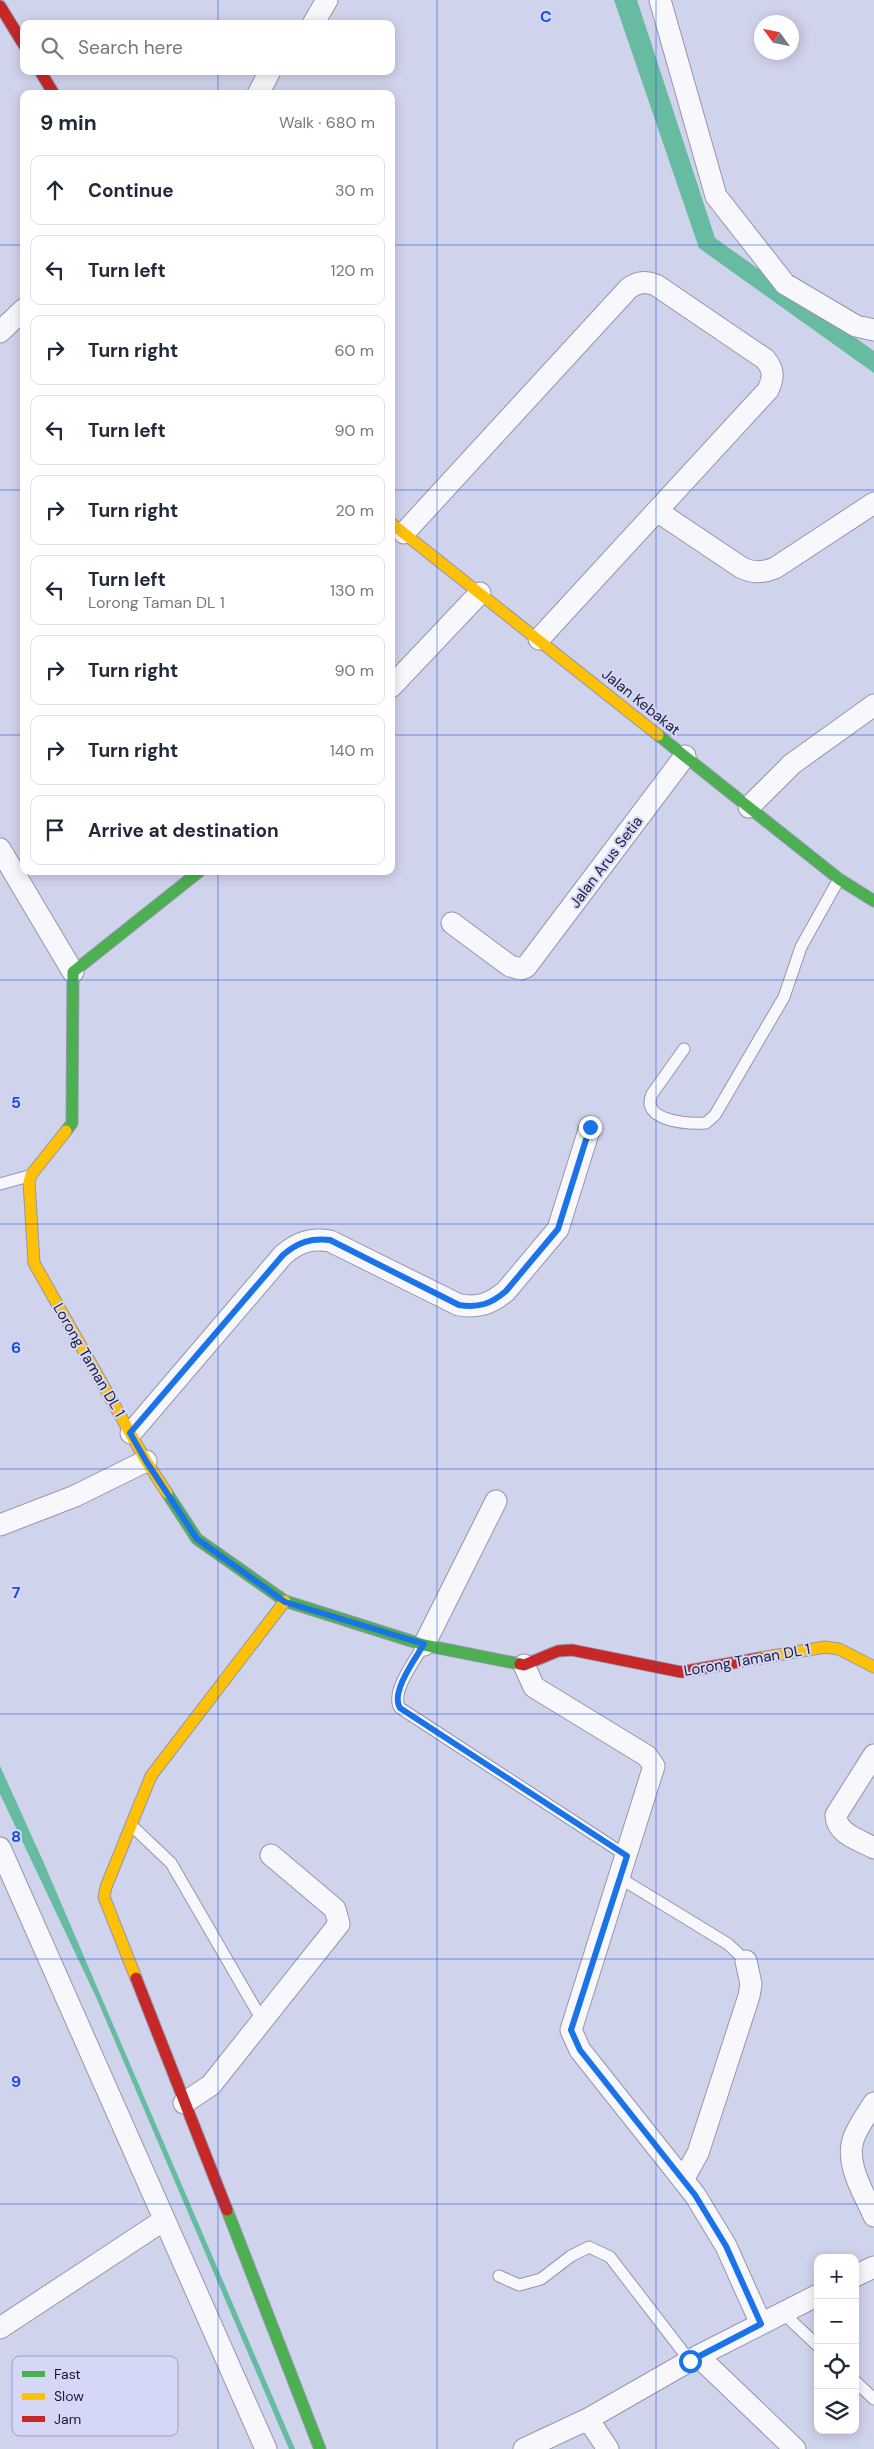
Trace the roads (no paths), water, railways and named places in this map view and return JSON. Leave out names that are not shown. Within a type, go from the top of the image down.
[{"type":"street","points":[[315,20],[327,0]]},
{"type":"street","points":[[660,0],[716,196],[785,284],[856,326],[874,330]]},
{"type":"street","points":[[0,6],[20,38]]},
{"type":"street","points":[[42,75],[52,90]]},
{"type":"street","points":[[260,90],[268,75]]},
{"type":"street","points":[[397,528],[629,288],[636,283],[646,282],[656,285],[765,359],[772,368],[773,380],[768,390],[538,639]]},
{"type":"street","points":[[0,332],[20,313]]},
{"type":"street","points":[[657,511],[742,568],[752,572],[764,572],[775,568],[874,503]]},
{"type":"street","name":"Jalan Kebakat","points":[[397,528],[480,592],[838,879],[874,901]]},
{"type":"street","points":[[395,683],[480,592]]},
{"type":"street","points":[[749,807],[792,764],[874,705]]},
{"type":"street","name":"Jalan Arus Setia","points":[[452,923],[510,966],[521,969],[526,967],[685,756]]},
{"type":"street","points":[[0,849],[73,972],[72,1123],[31,1175]]},
{"type":"street","points":[[73,972],[195,875]]},
{"type":"street","points":[[130,1433],[283,1255],[293,1246],[305,1241],[330,1240],[459,1305],[472,1307],[485,1305],[496,1300],[506,1291],[558,1229],[590,1127]]},
{"type":"street","name":"Lorong Taman DL 1","points":[[31,1175],[29,1182],[33,1260],[146,1461],[194,1537],[285,1602],[424,1644],[524,1665],[558,1651],[572,1650],[680,1672],[825,1647],[839,1649],[874,1667]]},
{"type":"street","points":[[0,1525],[75,1496],[146,1461]]},
{"type":"street","points":[[424,1644],[496,1501]]},
{"type":"street","points":[[285,1602],[152,1774],[106,1887],[104,1897],[320,2449]]},
{"type":"street","points":[[524,1665],[534,1686],[651,1760],[654,1772],[571,2030],[580,2050],[683,2180],[726,2246],[761,2324]]},
{"type":"street","points":[[874,1755],[836,1815],[836,1822],[843,1831],[874,1848]]},
{"type":"street","points":[[0,1848],[266,2449]]},
{"type":"street","points":[[184,2103],[211,2085],[339,1924],[336,1909],[271,1855]]},
{"type":"street","points":[[683,2180],[698,2153],[749,1996],[751,1984],[746,1961]]},
{"type":"street","points":[[873,2212],[855,2171],[852,2155],[854,2138],[874,2103]]},
{"type":"street","points":[[0,2328],[164,2220]]},
{"type":"street","points":[[859,2274],[874,2267]]},
{"type":"street","points":[[524,2449],[588,2418],[694,2358],[814,2297]]},
{"type":"street","points":[[694,2358],[795,2449]]},
{"type":"street","points":[[588,2418],[608,2449]]},
{"type":"lane","points":[[684,1049],[652,1094],[649,1100],[650,1108],[654,1114],[661,1117],[706,1123],[715,1115],[784,997],[801,947],[838,879]]},
{"type":"lane","points":[[0,1184],[31,1175]]},
{"type":"lane","points":[[424,1644],[398,1691],[396,1701],[400,1708],[627,1856]]},
{"type":"lane","points":[[131,1825],[171,1863],[262,2020]]},
{"type":"lane","points":[[620,1878],[728,1944],[746,1961]]},
{"type":"lane","points":[[499,2276],[518,2285],[540,2279],[571,2256],[589,2246],[610,2257],[694,2358]]},
{"type":"lane","points":[[782,2313],[816,2344]]},
{"type":"lane","points":[[859,2384],[873,2395]]}]
